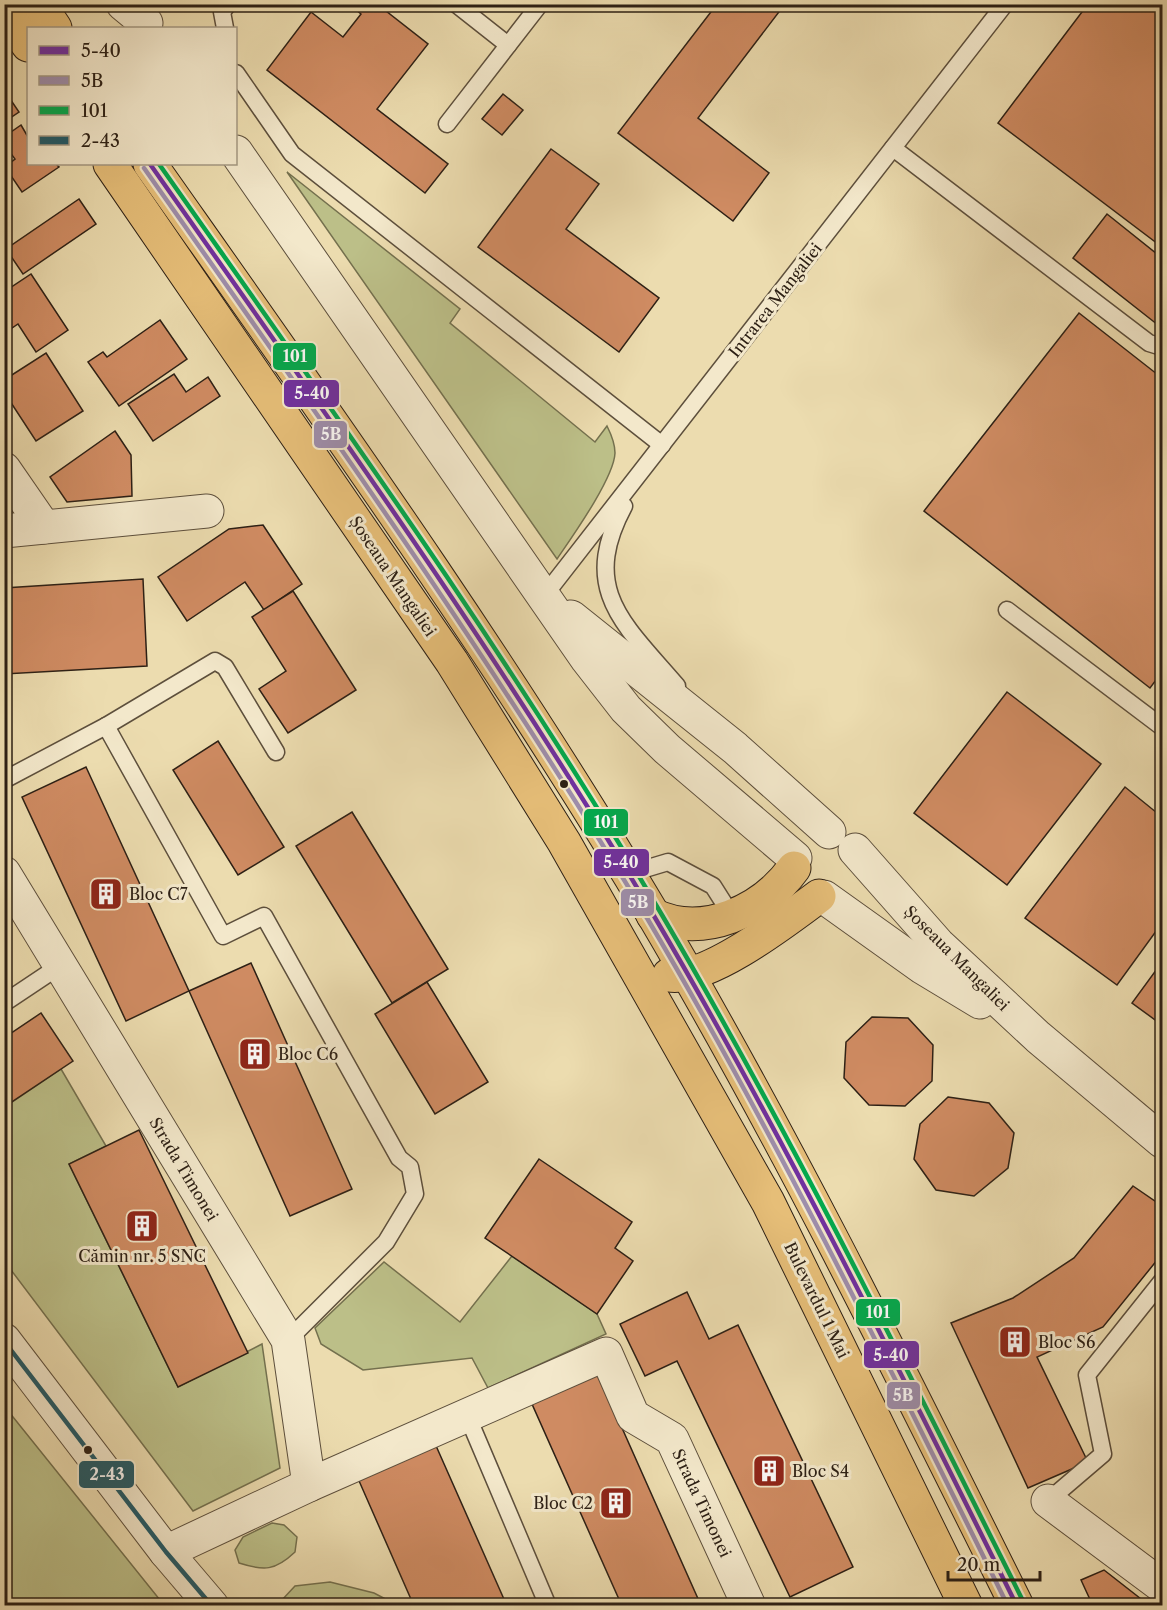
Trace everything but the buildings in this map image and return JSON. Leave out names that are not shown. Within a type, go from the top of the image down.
[{"type":"main road","points":[[39,4],[55,27]]},
{"type":"main road","points":[[4,10],[27,44]]},
{"type":"main road","name":"Șoseaua Mangaliei","points":[[111,165],[452,662],[564,842],[654,1001]]},
{"type":"main road","points":[[151,165],[474,628],[653,915],[799,1176],[909,1388],[1017,1605]]},
{"type":"main road","points":[[564,842],[602,889],[634,943],[651,966],[673,976],[688,975],[714,966],[822,896]]},
{"type":"main road","points":[[653,915],[680,925],[711,922],[732,916],[766,898],[785,881],[795,863]]},
{"type":"main road","name":"Bulevardul 1 Mai","points":[[654,1001],[768,1202],[966,1605]]},
{"type":"street","name":"Șoseaua Mangaliei","points":[[237,153],[587,659],[626,709],[667,749],[795,863]]},
{"type":"street","points":[[4,469],[44,527]]},
{"type":"street","points":[[4,531],[207,511]]},
{"type":"street","name":"Șoseaua Mangaliei","points":[[544,596],[735,748],[842,841],[938,944],[1038,1037],[1162,1141]]},
{"type":"street","points":[[811,836],[842,841],[858,868],[850,885],[843,892],[822,896],[801,884],[795,863],[804,842],[811,836]]},
{"type":"street","name":"Strada Timonei","points":[[4,873],[288,1340],[309,1485]]},
{"type":"street","name":"Șoseaua Mangaliei","points":[[822,896],[922,967],[1038,1037]]},
{"type":"street","points":[[4,1340],[166,1552],[212,1605]]},
{"type":"street","name":"Strada Timonei","points":[[166,1552],[309,1485],[606,1354],[633,1416],[672,1439],[749,1605]]},
{"type":"street","points":[[1048,1501],[1162,1586]]},
{"type":"lane","points":[[225,27],[222,12],[228,4]]},
{"type":"lane","points":[[456,4],[508,45]]},
{"type":"lane","points":[[447,124],[540,4]]},
{"type":"lane","name":"Intrarea Mangaliei","points":[[544,596],[1005,4]]},
{"type":"lane","points":[[237,73],[292,154],[662,445]]},
{"type":"lane","points":[[893,148],[1149,343],[1162,347]]},
{"type":"lane","points":[[644,469],[617,519],[606,547],[603,573],[609,598],[646,649],[735,748]]},
{"type":"lane","points":[[1007,610],[1162,727]]},
{"type":"lane","points":[[4,780],[106,726],[214,661],[225,667],[276,752]]},
{"type":"lane","points":[[106,726],[223,936],[264,916],[399,1158],[410,1167],[415,1194],[386,1242],[288,1340]]},
{"type":"lane","points":[[628,874],[668,862],[713,886],[732,916]]},
{"type":"lane","points":[[4,1003],[61,965]]},
{"type":"lane","points":[[1048,1501],[1103,1454],[1087,1375],[1162,1281]]},
{"type":"lane","points":[[467,1415],[548,1605]]},
{"type":"green space","points":[[287,172],[460,309],[450,323],[595,442],[607,426],[614,446],[613,464],[600,492],[557,559]]},
{"type":"green space","points":[[61,1069],[106,1146],[69,1164],[178,1387],[262,1344],[280,1468],[193,1511],[5,1262],[5,1107]]},
{"type":"green space","points":[[512,1256],[597,1314],[606,1334],[488,1388],[472,1358],[363,1370],[321,1344],[315,1328],[384,1262],[460,1322]]},
{"type":"green space","points":[[5,1407],[164,1605],[5,1605]]},
{"type":"green space","points":[[272,1523],[284,1525],[297,1537],[295,1552],[281,1563],[269,1568],[239,1563],[235,1550],[243,1537]]},
{"type":"green space","points":[[330,1582],[374,1593],[397,1605],[281,1605],[281,1601],[295,1586]]},
{"type":"transit line","name":"5-40","points":[[151,165],[410,535],[473,629],[595,819],[654,916],[703,1000],[796,1171],[886,1344],[1017,1606]]},
{"type":"transit line","name":"101","points":[[160,165],[418,534],[604,818],[758,1084],[893,1342],[1024,1603]]},
{"type":"transit line","name":"5B","points":[[144,168],[403,538],[528,727],[647,918],[696,1002],[789,1173],[1008,1606]]},
{"type":"transit line","name":"2-43","points":[[4,1341],[166,1552],[212,1606]]},
{"type":"place","name":"Bloc C7","points":[[106,894]]},
{"type":"place","name":"Bloc C6","points":[[255,1054]]},
{"type":"place","name":"Cămin nr. 5 SNC","points":[[142,1226]]},
{"type":"place","name":"Bloc S6","points":[[1015,1342]]},
{"type":"place","name":"Bloc S4","points":[[769,1471]]},
{"type":"place","name":"Bloc C2","points":[[616,1503]]}]
